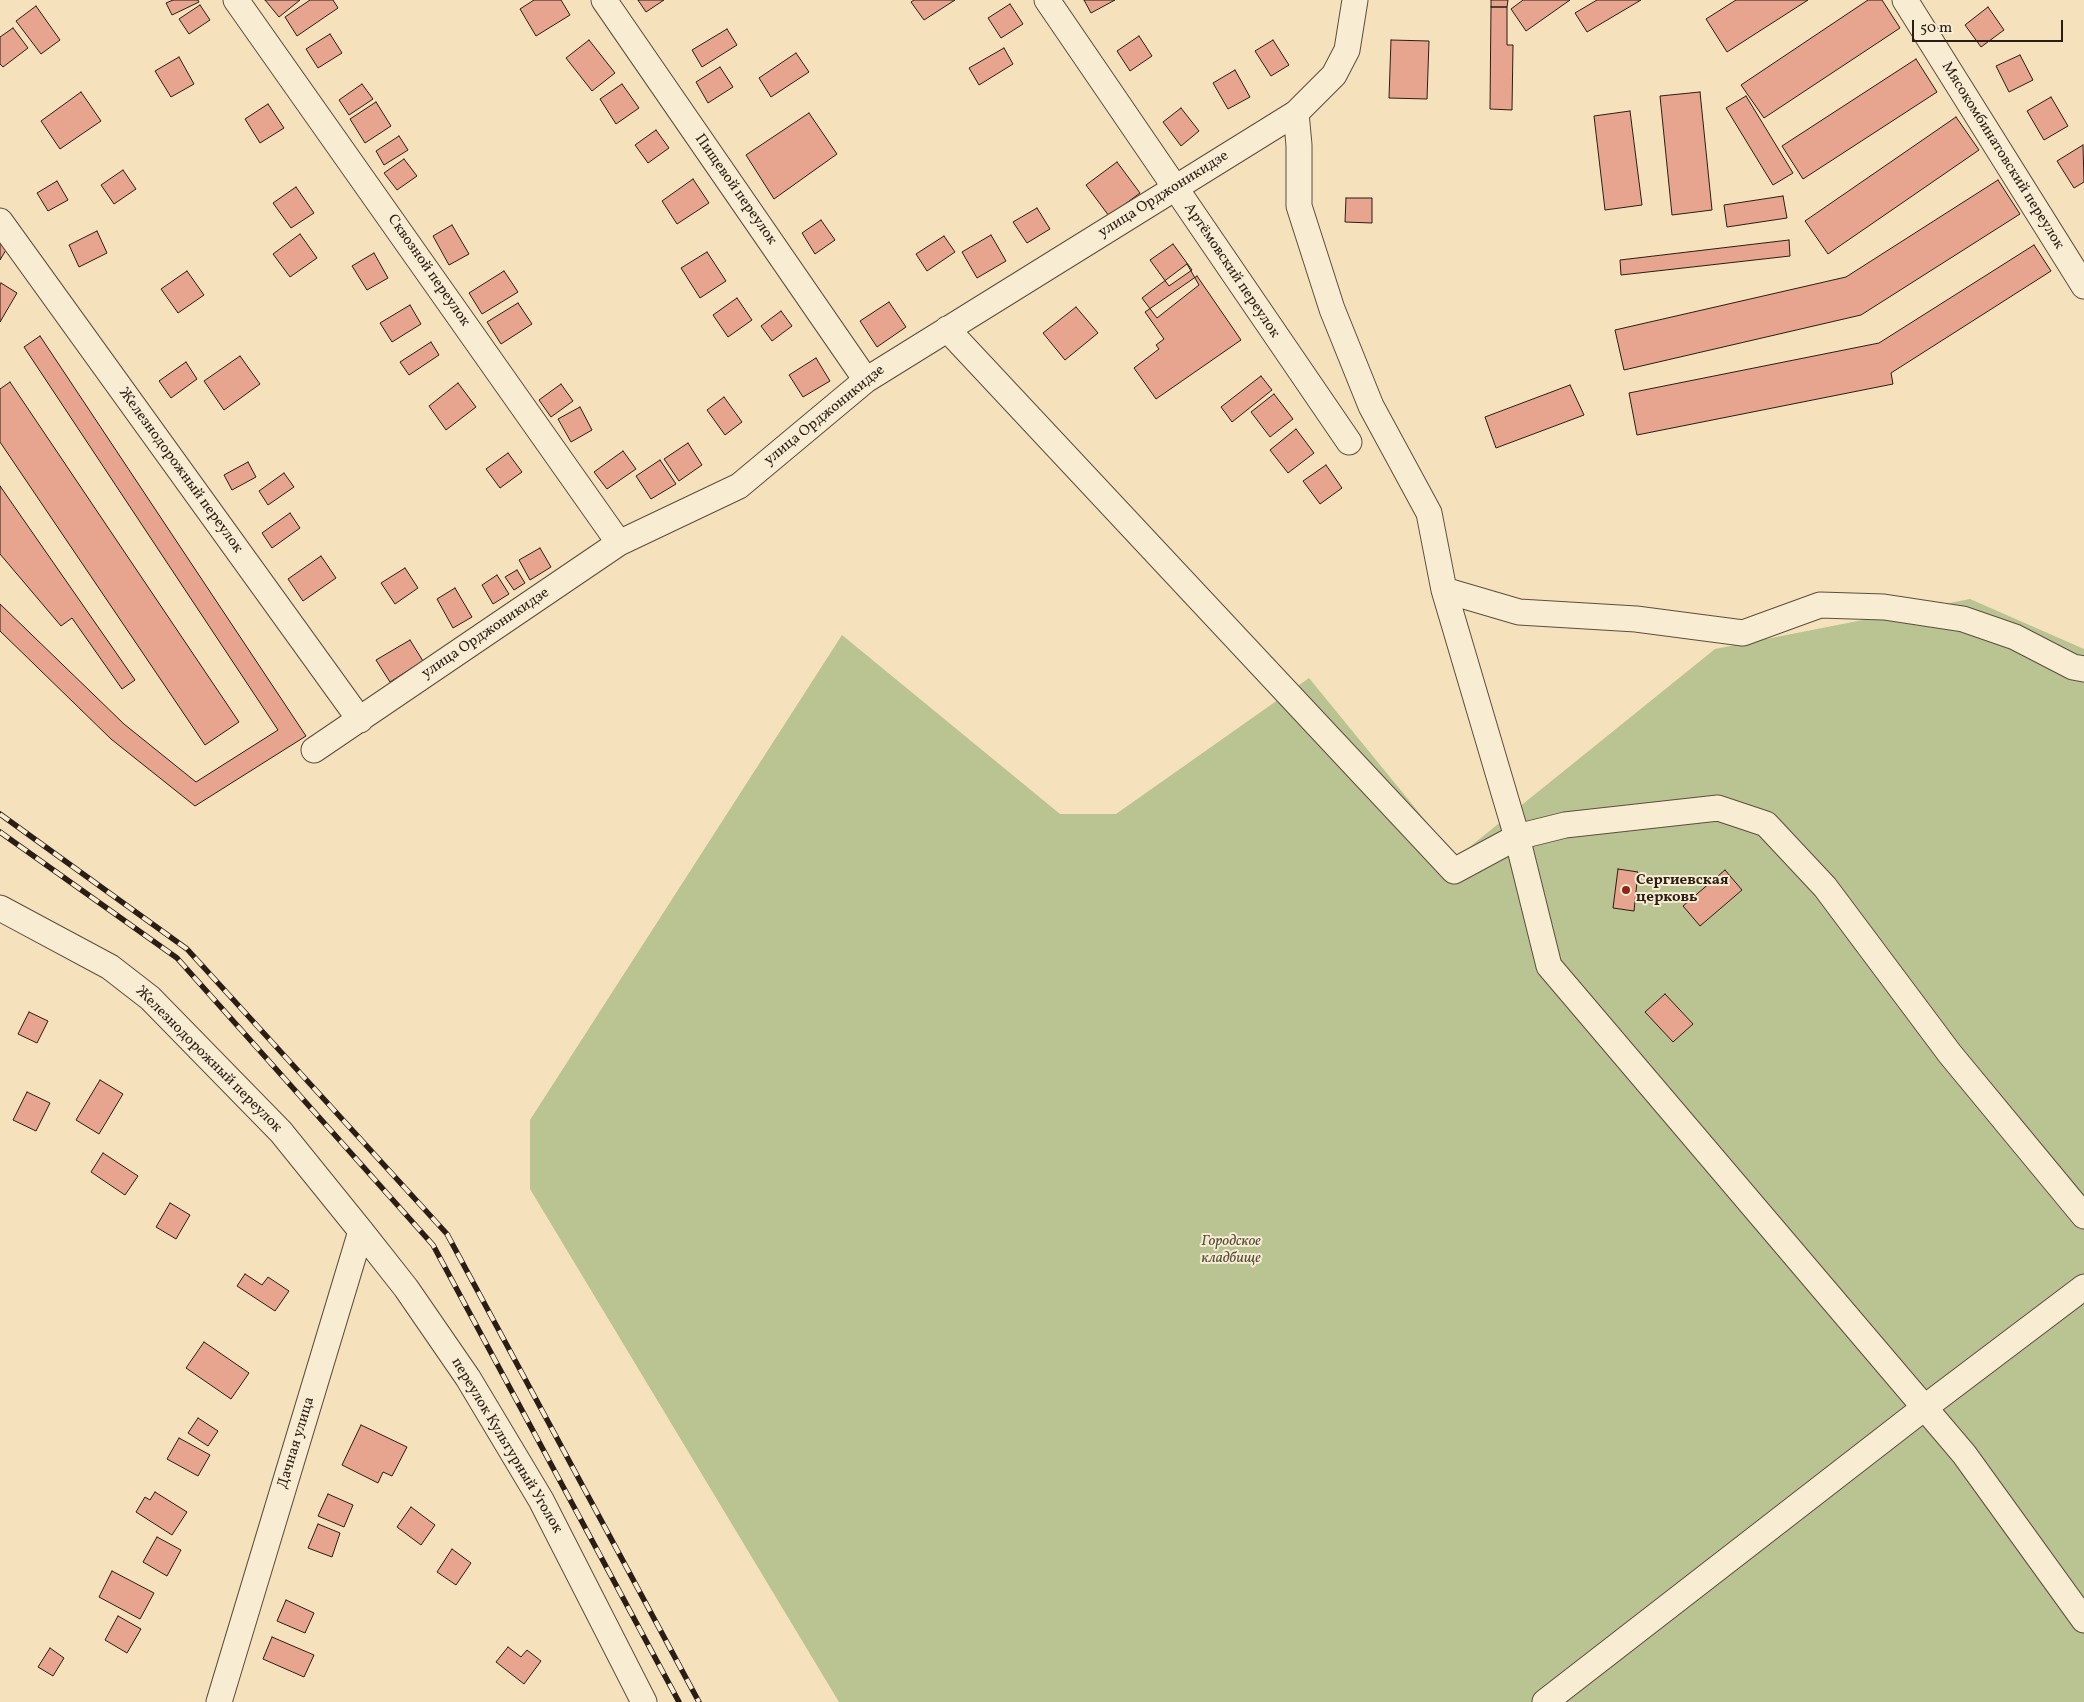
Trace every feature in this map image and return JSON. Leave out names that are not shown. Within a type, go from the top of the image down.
[{"type":"street","name":"Сквозной переулок","points":[[236,0],[620,543]]},
{"type":"street","name":"Пищевой переулок","points":[[604,0],[866,380]]},
{"type":"street","name":"Артёмовский переулок","points":[[1047,0],[1349,442]]},
{"type":"street","name":"улица Орджоникидзе","points":[[314,750],[620,543],[739,486],[866,380],[1296,114],[1334,75],[1347,50],[1355,0]]},
{"type":"street","name":"Мясокомбинатовский переулок","points":[[1905,0],[2084,286]]},
{"type":"street","points":[[1296,114],[1299,145],[1299,206],[1332,309],[1370,406],[1429,513],[1444,590],[1517,837],[1548,966],[1964,1454],[2084,1620]]},
{"type":"street","name":"Железнодорожный переулок","points":[[0,221],[360,720]]},
{"type":"street","points":[[947,329],[1454,871],[1517,837],[1565,825],[1718,808],[1766,824],[1825,887],[1950,1054],[2084,1216]]},
{"type":"street","points":[[1444,590],[1519,612],[1636,619],[1743,633],[1820,605],[1884,607],[1964,619],[2015,637],[2073,667],[2084,670]]},
{"type":"street","name":"Железнодорожный переулок","points":[[0,908],[110,967],[150,998],[281,1132],[360,1231]]},
{"type":"street","name":"Дачная улица","points":[[219,1702],[360,1231]]},
{"type":"street","name":"переулок Культурный Уголок","points":[[360,1231],[406,1288],[462,1370],[522,1467],[541,1500],[644,1702]]},
{"type":"street","points":[[1545,1702],[1924,1408],[2084,1287]]},
{"type":"street","name":"Дачная улица","points":[[200,1702],[234,1656]]},
{"type":"green space","name":"Городское кладбище","points":[[1970,599],[2084,649],[2084,1702],[839,1702],[530,1189],[530,1120],[842,635],[1060,814],[1116,814],[1309,678],[1456,858],[1715,649]]},
{"type":"building","points":[[173,0],[198,0],[199,2],[172,15],[166,3]]},
{"type":"building","points":[[265,0],[300,0],[279,17]]},
{"type":"building","points":[[310,0],[333,0],[338,8],[297,36],[285,17]]},
{"type":"building","points":[[534,0],[561,0],[570,15],[536,36],[520,9]]},
{"type":"building","points":[[638,0],[664,0],[646,12]]},
{"type":"building","points":[[914,0],[955,0],[924,20],[911,2]]},
{"type":"building","points":[[1084,0],[1115,0],[1091,13]]},
{"type":"building","points":[[1491,0],[1508,0],[1507,7],[1491,7]]},
{"type":"building","points":[[1523,0],[1570,0],[1526,31],[1511,9]]},
{"type":"building","points":[[1597,0],[1641,0],[1587,32],[1575,13]]},
{"type":"building","points":[[1736,0],[1808,0],[1727,52],[1706,19]]},
{"type":"building","points":[[1868,0],[1882,0],[1900,28],[1764,118],[1741,85]]},
{"type":"building","points":[[1010,4],[1023,24],[1001,38],[988,18]]},
{"type":"building","points":[[200,5],[210,20],[189,34],[179,19]]},
{"type":"building","points":[[36,6],[60,40],[41,54],[16,21]]},
{"type":"building","points":[[1491,7],[1507,7],[1507,45],[1513,45],[1512,110],[1490,109]]},
{"type":"building","points":[[1988,7],[2004,30],[1981,47],[1965,25]]},
{"type":"building","points":[[13,28],[28,48],[3,67],[0,64],[0,37]]},
{"type":"building","points":[[727,29],[737,45],[702,67],[692,50]]},
{"type":"building","points":[[330,34],[342,53],[318,68],[306,49]]},
{"type":"building","points":[[1139,36],[1152,56],[1130,71],[1117,51]]},
{"type":"building","points":[[589,40],[615,73],[592,91],[566,58]]},
{"type":"building","points":[[1273,40],[1289,65],[1271,76],[1255,51]]},
{"type":"building","points":[[1391,40],[1429,41],[1427,99],[1389,98]]},
{"type":"building","points":[[1004,48],[1013,64],[979,85],[969,68]]},
{"type":"building","points":[[796,53],[809,72],[771,97],[759,78]]},
{"type":"building","points":[[2020,55],[2033,80],[2009,92],[1996,66]]},
{"type":"building","points":[[179,57],[194,84],[171,97],[155,71]]},
{"type":"building","points":[[1916,59],[1937,92],[1803,179],[1782,146]]},
{"type":"building","points":[[720,67],[733,87],[708,103],[696,82]]},
{"type":"building","points":[[1235,70],[1250,97],[1228,109],[1213,83]]},
{"type":"building","points":[[362,84],[373,99],[349,115],[339,100]]},
{"type":"building","points":[[622,84],[639,108],[616,124],[600,99]]},
{"type":"building","points":[[81,92],[101,121],[60,149],[41,121]]},
{"type":"building","points":[[1700,92],[1712,210],[1672,215],[1660,96]]},
{"type":"building","points":[[1746,96],[1793,173],[1773,185],[1726,108]]},
{"type":"building","points":[[2051,97],[2068,126],[2044,140],[2027,111]]},
{"type":"building","points":[[376,102],[391,126],[365,143],[350,119]]},
{"type":"building","points":[[268,104],[284,128],[260,143],[245,119]]},
{"type":"building","points":[[1181,108],[1199,131],[1181,146],[1163,122]]},
{"type":"building","points":[[1630,111],[1642,205],[1605,210],[1594,116]]},
{"type":"building","points":[[809,113],[837,154],[774,199],[746,155]]},
{"type":"building","points":[[1956,117],[1979,150],[1828,254],[1805,221]]},
{"type":"building","points":[[656,130],[669,148],[648,163],[635,145]]},
{"type":"building","points":[[399,136],[408,150],[384,165],[376,151]]},
{"type":"building","points":[[2083,145],[2084,182],[2074,188],[2057,161]]},
{"type":"building","points":[[404,159],[417,176],[397,190],[384,173]]},
{"type":"building","points":[[1117,162],[1140,193],[1109,216],[1086,185]]},
{"type":"building","points":[[123,170],[136,189],[114,204],[101,185]]},
{"type":"building","points":[[693,179],[709,203],[677,224],[662,201]]},
{"type":"building","points":[[1998,180],[2020,214],[1861,315],[1624,370],[1615,330],[1846,277]]},
{"type":"building","points":[[57,181],[68,200],[48,211],[37,193]]},
{"type":"building","points":[[296,187],[314,213],[291,228],[273,203]]},
{"type":"building","points":[[1783,196],[1787,218],[1727,227],[1724,205]]},
{"type":"building","points":[[1346,198],[1372,198],[1372,223],[1345,222]]},
{"type":"building","points":[[1037,208],[1050,229],[1027,243],[1013,222]]},
{"type":"building","points":[[821,220],[835,240],[815,254],[802,233]]},
{"type":"building","points":[[452,225],[469,254],[449,265],[433,236]]},
{"type":"building","points":[[97,231],[107,253],[79,267],[69,245]]},
{"type":"building","points":[[300,234],[317,258],[290,277],[273,254]]},
{"type":"building","points":[[991,235],[1006,261],[977,278],[962,252]]},
{"type":"building","points":[[944,236],[955,252],[927,271],[916,254]]},
{"type":"building","points":[[1789,240],[1790,256],[1621,275],[1620,260]]},
{"type":"building","points":[[0,242],[6,250],[0,260]]},
{"type":"building","points":[[1173,244],[1192,270],[1169,286],[1150,260]]},
{"type":"building","points":[[2034,245],[2051,271],[1891,373],[1893,384],[1637,435],[1629,393],[1879,343]]},
{"type":"building","points":[[707,252],[726,281],[700,298],[681,268]]},
{"type":"building","points":[[374,253],[388,278],[367,290],[352,266]]},
{"type":"building","points":[[1187,264],[1199,285],[1157,318],[1142,298]]},
{"type":"building","points":[[187,271],[204,295],[178,313],[161,289]]},
{"type":"building","points":[[504,271],[518,292],[482,314],[469,293]]},
{"type":"building","points":[[1197,276],[1241,340],[1156,399],[1134,368],[1159,349],[1156,345],[1164,339],[1145,312]]},
{"type":"building","points":[[1,283],[17,293],[0,322],[0,285]]},
{"type":"building","points":[[737,298],[752,320],[728,337],[713,315]]},
{"type":"building","points":[[889,302],[906,327],[877,347],[860,321]]},
{"type":"building","points":[[518,303],[532,324],[501,344],[487,322]]},
{"type":"building","points":[[410,305],[421,324],[392,342],[380,323]]},
{"type":"building","points":[[1076,307],[1098,333],[1065,360],[1043,333]]},
{"type":"building","points":[[781,311],[792,326],[772,341],[761,326]]},
{"type":"building","points":[[40,336],[306,736],[195,806],[111,739],[0,631],[0,604],[124,724],[196,782],[278,730],[24,347]]},
{"type":"building","points":[[431,342],[439,355],[409,375],[400,362]]},
{"type":"building","points":[[240,356],[260,384],[224,410],[204,381]]},
{"type":"building","points":[[816,358],[830,381],[803,397],[789,375]]},
{"type":"building","points":[[186,362],[197,379],[171,398],[159,381]]},
{"type":"building","points":[[1261,376],[1272,390],[1232,422],[1221,407]]},
{"type":"building","points":[[10,382],[239,722],[205,745],[0,442],[0,389]]},
{"type":"building","points":[[458,383],[476,407],[446,430],[429,406]]},
{"type":"building","points":[[561,384],[573,401],[551,417],[539,400]]},
{"type":"building","points":[[1570,385],[1584,415],[1496,448],[1485,417]]},
{"type":"building","points":[[1274,394],[1293,419],[1270,437],[1251,412]]},
{"type":"building","points":[[724,397],[742,422],[725,435],[707,410]]},
{"type":"building","points":[[580,407],[592,430],[571,442],[558,419]]},
{"type":"building","points":[[1296,429],[1314,453],[1288,473],[1270,450]]},
{"type":"building","points":[[688,443],[702,465],[679,481],[664,459]]},
{"type":"building","points":[[623,451],[636,469],[607,489],[594,472]]},
{"type":"building","points":[[508,453],[522,472],[500,488],[486,469]]},
{"type":"building","points":[[660,460],[676,484],[651,499],[636,476]]},
{"type":"building","points":[[248,462],[256,477],[232,490],[224,475]]},
{"type":"building","points":[[1326,465],[1342,488],[1320,504],[1303,481]]},
{"type":"building","points":[[284,473],[294,487],[268,505],[259,491]]},
{"type":"building","points":[[0,486],[135,680],[122,689],[72,618],[61,626],[0,554]]},
{"type":"building","points":[[290,513],[300,528],[272,548],[262,533]]},
{"type":"building","points":[[540,548],[551,567],[530,580],[519,560]]},
{"type":"building","points":[[321,556],[336,578],[303,601],[288,579]]},
{"type":"building","points":[[405,568],[418,588],[395,604],[381,583]]},
{"type":"building","points":[[517,570],[525,583],[514,590],[505,577]]},
{"type":"building","points":[[497,575],[509,594],[493,604],[482,585]]},
{"type":"building","points":[[455,588],[472,617],[453,628],[437,599]]},
{"type":"building","points":[[410,640],[423,661],[390,682],[376,660]]},
{"type":"building","name":"Сергиевская церковь","points":[[1618,869],[1638,872],[1634,911],[1613,908]]},
{"type":"building","points":[[1725,870],[1742,890],[1700,926],[1683,906]]},
{"type":"building","points":[[1665,994],[1693,1024],[1673,1042],[1645,1012]]},
{"type":"building","points":[[29,1012],[48,1021],[37,1043],[18,1034]]},
{"type":"building","points":[[100,1080],[123,1094],[99,1134],[76,1120]]},
{"type":"building","points":[[27,1092],[50,1103],[36,1131],[13,1120]]},
{"type":"building","points":[[103,1153],[138,1176],[125,1195],[91,1172]]},
{"type":"building","points":[[170,1203],[190,1215],[176,1239],[156,1227]]},
{"type":"building","points":[[245,1274],[262,1285],[268,1277],[289,1291],[275,1311],[237,1286]]},
{"type":"building","points":[[204,1342],[249,1373],[231,1399],[186,1368]]},
{"type":"building","points":[[198,1418],[218,1431],[208,1446],[188,1433]]},
{"type":"building","points":[[361,1425],[407,1447],[392,1476],[383,1472],[378,1483],[342,1465]]},
{"type":"building","points":[[179,1438],[210,1455],[198,1476],[167,1459]]},
{"type":"building","points":[[155,1492],[187,1512],[172,1535],[136,1512],[145,1497],[150,1500]]},
{"type":"building","points":[[328,1494],[353,1505],[344,1527],[318,1516]]},
{"type":"building","points":[[411,1507],[435,1525],[421,1545],[397,1527]]},
{"type":"building","points":[[318,1524],[340,1533],[332,1557],[308,1548]]},
{"type":"building","points":[[157,1537],[181,1550],[167,1576],[143,1562]]},
{"type":"building","points":[[452,1549],[471,1563],[456,1585],[437,1572]]},
{"type":"building","points":[[112,1571],[154,1593],[140,1619],[99,1597]]},
{"type":"building","points":[[286,1600],[314,1613],[305,1633],[277,1621]]},
{"type":"building","points":[[118,1616],[141,1629],[127,1653],[105,1640]]},
{"type":"building","points":[[272,1637],[314,1655],[304,1677],[263,1659]]},
{"type":"building","points":[[508,1647],[521,1657],[527,1650],[541,1661],[524,1684],[496,1662]]},
{"type":"building","points":[[50,1648],[64,1658],[53,1676],[38,1667]]},
{"type":"railway","points":[[0,814],[187,949],[447,1234],[699,1702]]},
{"type":"railway","points":[[0,832],[177,958],[433,1245],[679,1702]]},
{"type":"place","name":"Сергиевская церковь","points":[[1626,890]]}]
